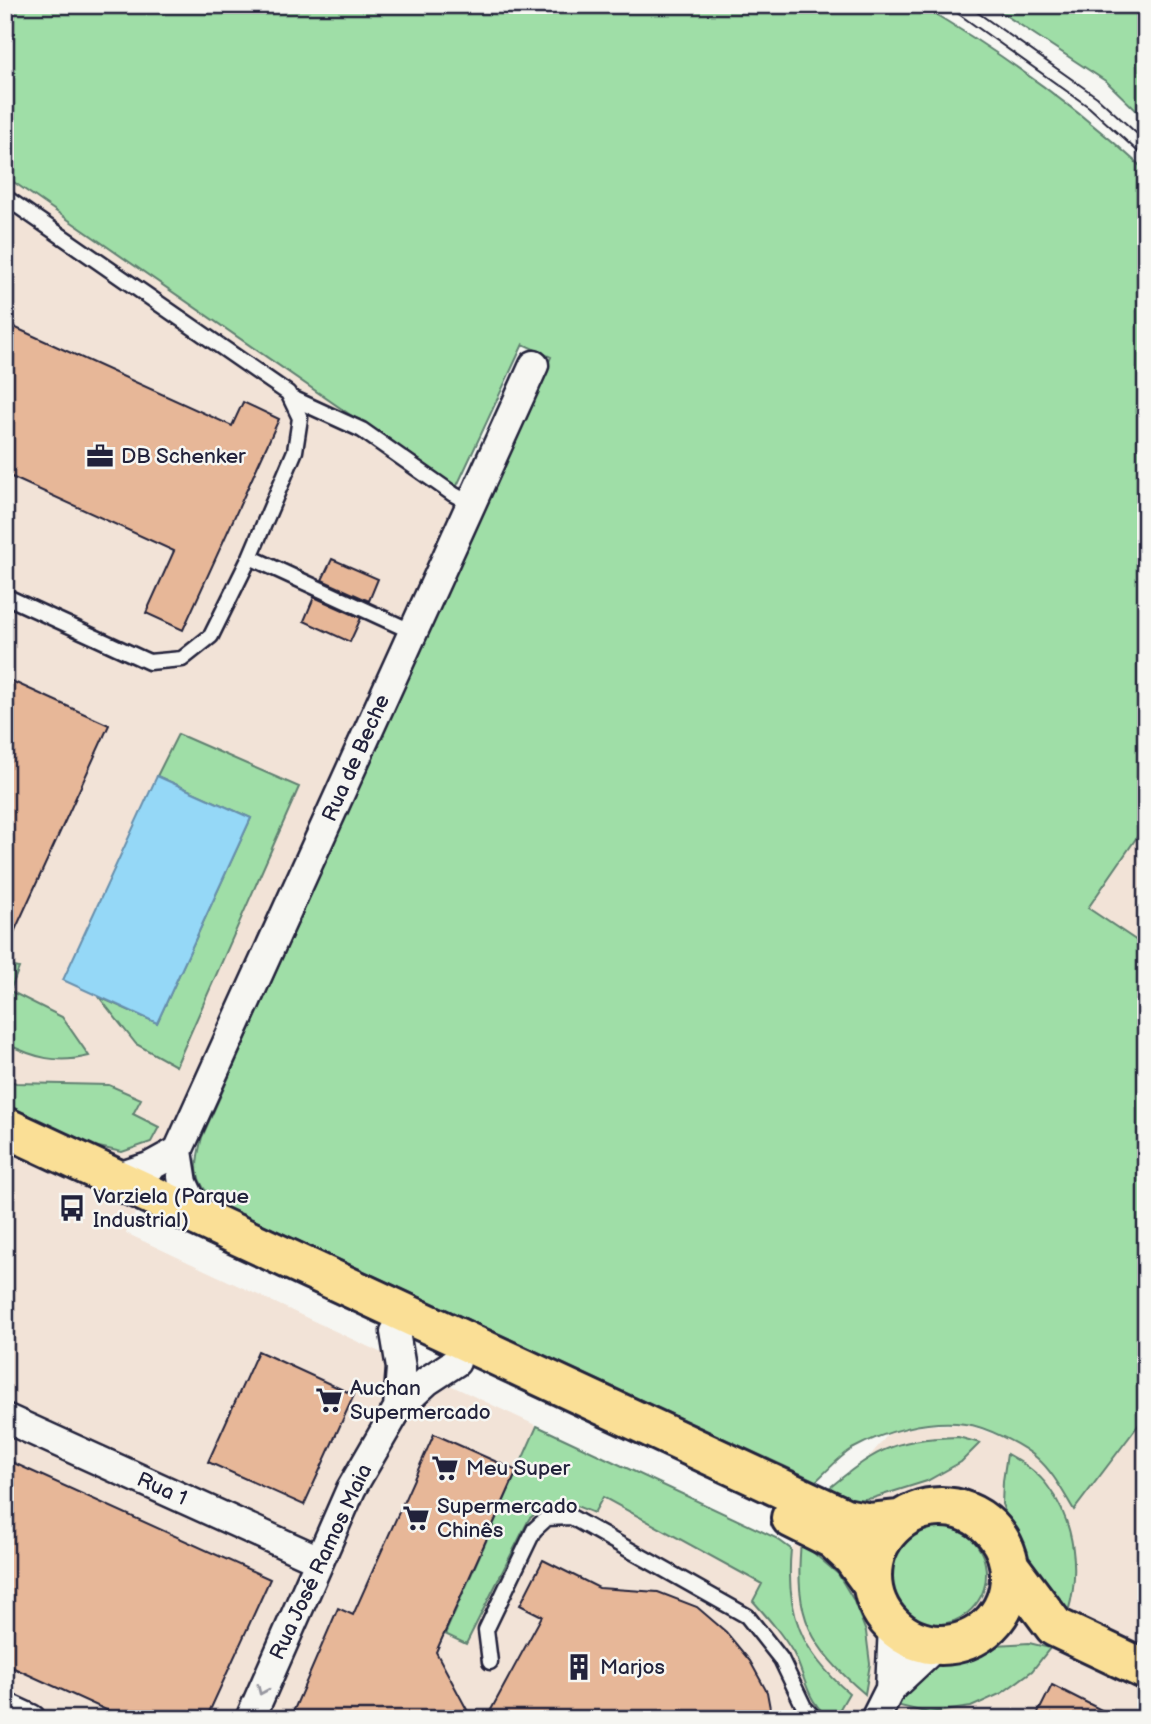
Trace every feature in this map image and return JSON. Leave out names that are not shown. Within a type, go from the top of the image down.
[{"type":"main road","points":[[5,1127],[845,1518],[870,1523],[899,1520]]},
{"type":"main road","points":[[5,1151],[757,1501],[833,1539],[853,1558],[872,1584]]},
{"type":"main road","points":[[456,1362],[466,1359],[481,1362],[635,1421]]},
{"type":"main road","points":[[945,1506],[968,1512],[989,1525],[1003,1544],[1010,1567],[1009,1591],[999,1614],[982,1631],[960,1642],[937,1645],[913,1640],[893,1626],[878,1607],[872,1584],[872,1566],[877,1548],[886,1533],[899,1520],[921,1509],[945,1506]]},
{"type":"main road","points":[[1010,1567],[1055,1627],[1146,1670]]},
{"type":"main road","points":[[982,1631],[1055,1627]]},
{"type":"street","name":"Rua de Beche","points":[[178,1151],[534,365]]},
{"type":"street","points":[[115,1178],[149,1167],[178,1151],[183,1184],[200,1217]]},
{"type":"street","name":"Rua José Ramos Maia","points":[[395,1332],[401,1368],[398,1408]]},
{"type":"street","name":"Rua José Ramos Maia","points":[[250,1719],[351,1489],[398,1408],[426,1381],[456,1362]]},
{"type":"street","name":"Rua 1","points":[[5,1418],[319,1560]]},
{"type":"street","points":[[890,1689],[893,1626]]},
{"type":"street","points":[[875,1719],[890,1689],[937,1645]]},
{"type":"street","points":[[5,1707],[31,1719]]},
{"type":"lane","points":[[5,197],[288,393],[300,418],[295,451],[250,557],[211,636],[182,659],[149,662],[5,596]]},
{"type":"lane","points":[[290,397],[362,430],[471,504]]},
{"type":"lane","points":[[250,557],[413,632]]},
{"type":"lane","points":[[490,1662],[486,1630],[534,1530],[547,1518],[571,1517],[747,1616],[781,1659],[804,1707],[815,1719]]},
{"type":"shaded area","points":[[5,176],[464,493],[126,1233],[776,1538],[791,1549],[891,1431],[930,1425],[967,1424],[1017,1443],[1038,1459],[1059,1485],[1074,1510],[1146,1415],[1146,1719],[5,1719]]},
{"type":"shaded area","points":[[1146,771],[1146,947],[1064,891]]},
{"type":"green space","points":[[5,5],[920,5],[1038,82],[1146,171],[1146,824],[1088,908],[1146,947],[1146,1415],[1074,1510],[1053,1476],[1037,1458],[1003,1437],[965,1424],[922,1425],[878,1437],[847,1452],[816,1481],[217,1203],[203,1187],[197,1173],[202,1137],[551,357],[523,344],[456,488],[5,176]]},
{"type":"green space","points":[[990,5],[1146,5],[1146,120],[1107,82]]},
{"type":"green space","points":[[178,734],[299,787],[176,1066],[136,1044],[99,997],[157,1023],[251,818],[157,776]]},
{"type":"green space","points":[[5,965],[19,968],[10,991],[62,1017],[89,1056],[46,1058],[5,1043]]},
{"type":"green space","points":[[5,1079],[16,1083],[109,1085],[141,1099],[133,1114],[159,1127],[151,1142],[122,1152],[94,1146],[5,1105]]},
{"type":"green space","points":[[537,1426],[776,1538],[791,1549],[791,1592],[800,1629],[819,1662],[849,1693],[834,1719],[818,1707],[808,1691],[794,1654],[753,1601],[762,1584],[603,1497],[594,1513],[560,1503],[546,1507],[529,1519],[466,1644],[445,1634]]},
{"type":"green space","points":[[958,1437],[980,1443],[961,1462],[927,1481],[873,1498],[839,1502],[822,1494],[856,1467],[884,1450],[915,1441]]},
{"type":"green space","points":[[1007,1454],[1040,1478],[1058,1502],[1065,1517],[1074,1564],[1072,1597],[1068,1612],[1042,1582],[1019,1549],[1002,1504]]},
{"type":"green space","points":[[936,1524],[964,1532],[978,1546],[986,1574],[978,1602],[964,1616],[936,1624],[908,1616],[894,1602],[886,1574],[894,1546],[908,1532]]},
{"type":"green space","points":[[801,1542],[838,1574],[853,1599],[866,1632],[870,1664],[865,1694],[830,1661],[809,1628],[800,1591]]},
{"type":"green space","points":[[1029,1643],[1050,1648],[1032,1671],[1002,1693],[971,1707],[929,1713],[892,1704],[932,1666],[995,1645]]},
{"type":"water","points":[[157,776],[251,818],[157,1023],[63,980]]},
{"type":"building","points":[[5,323],[232,426],[243,402],[279,419],[183,630],[146,613],[174,551],[5,474]]},
{"type":"building","points":[[332,559],[378,579],[369,601],[322,580]]},
{"type":"building","points":[[314,597],[361,618],[350,642],[304,621]]},
{"type":"building","points":[[5,678],[109,725],[5,952]]},
{"type":"building","points":[[258,1351],[354,1395],[304,1505],[208,1462]]},
{"type":"building","points":[[434,1434],[517,1471],[436,1652],[472,1719],[290,1719],[338,1608],[353,1615]]},
{"type":"building","points":[[5,1459],[270,1579],[206,1719],[126,1719],[5,1664]]},
{"type":"building","points":[[543,1560],[599,1588],[658,1592],[697,1607],[726,1632],[750,1661],[767,1692],[772,1719],[486,1719],[542,1616],[520,1605]]},
{"type":"building","points":[[1052,1685],[1119,1719],[1035,1719]]},
{"type":"tram line","points":[[946,5],[1089,107],[1146,159]]},
{"type":"tram line","points":[[967,5],[1097,97],[1146,142]]},
{"type":"place","name":"DB Schenker","points":[[100,456]]},
{"type":"place","name":"Varziela (Parque Industrial)","points":[[72,1208]]},
{"type":"place","name":"Auchan Supermercado","points":[[329,1400]]},
{"type":"place","name":"Meu Super","points":[[445,1468]]},
{"type":"place","name":"Supermercado Chinês","points":[[416,1518]]},
{"type":"place","name":"Marjos","points":[[579,1667]]}]
